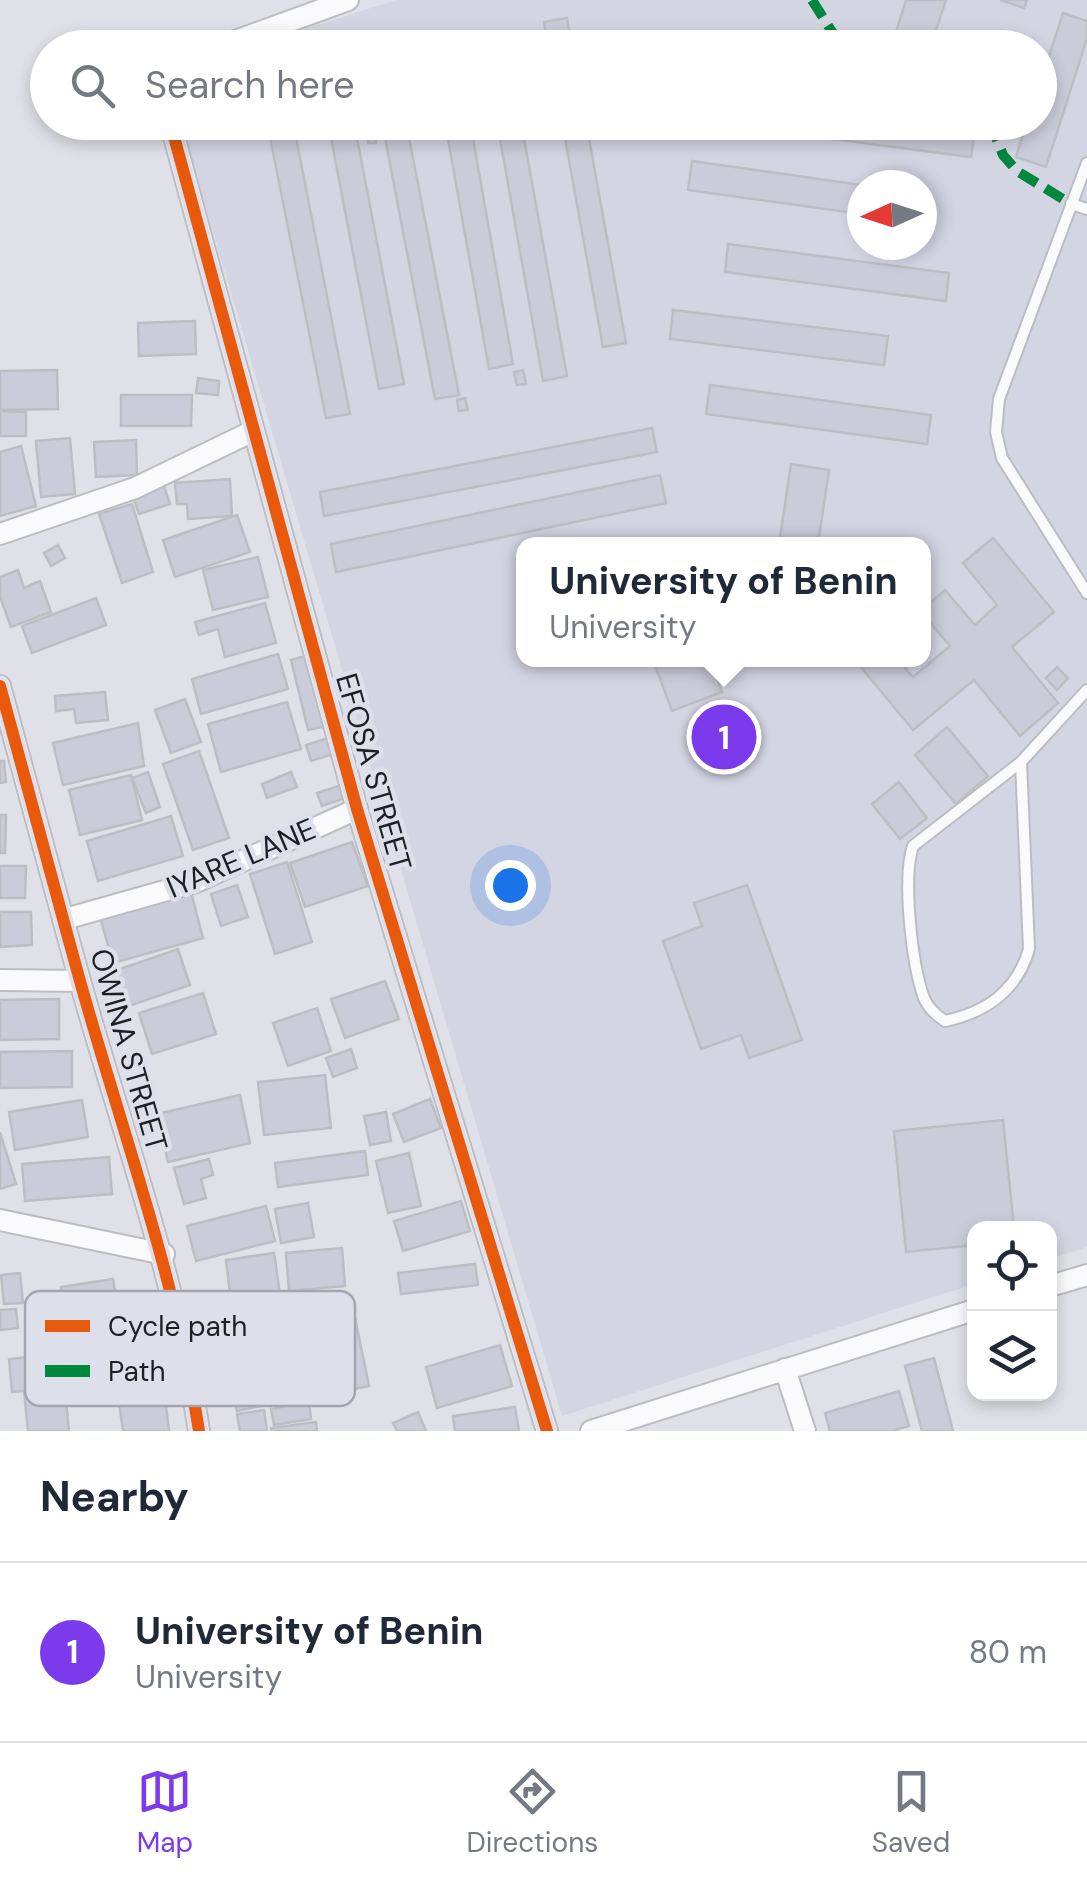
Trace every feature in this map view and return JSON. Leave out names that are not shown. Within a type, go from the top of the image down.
[{"type":"street","points":[[266,30],[348,0]]},
{"type":"street","name":"EFOSA STREET","points":[[175,140],[356,809],[547,1431]]},
{"type":"street","points":[[0,534],[135,488],[254,432]]},
{"type":"street","name":"OWINA STREET","points":[[0,686],[8,744],[65,919],[173,1291]]},
{"type":"street","name":"IYARE LANE","points":[[65,919],[196,882],[356,809]]},
{"type":"street","points":[[0,980],[80,980]]},
{"type":"street","points":[[0,1220],[164,1254]]},
{"type":"street","points":[[1057,1284],[1087,1274]]},
{"type":"street","points":[[591,1431],[971,1311]]},
{"type":"street","points":[[785,1369],[805,1431]]},
{"type":"street","name":"OWINA STREET","points":[[194,1406],[198,1431]]},
{"type":"lane","points":[[1087,163],[999,398],[996,432],[1002,458],[1087,593]]},
{"type":"lane","points":[[1070,204],[1087,209]]},
{"type":"lane","points":[[1021,762],[1028,949],[1022,972],[1007,992],[985,1006],[968,1016],[945,1021],[924,1000],[918,974],[908,861],[913,846],[1021,762],[1087,690]]},
{"type":"shaded area","points":[[396,0],[1087,0],[1087,1247],[1057,1257],[1057,1221],[967,1221],[967,1286],[562,1416],[186,140],[1057,140],[1057,30],[302,30]]},
{"type":"building","points":[[906,0],[946,0],[936,30],[897,30]]},
{"type":"building","points":[[1000,0],[1027,0],[1024,8]]},
{"type":"building","points":[[1063,13],[1087,21],[1087,38],[1057,132],[1057,32]]},
{"type":"building","points":[[567,18],[569,30],[545,30],[544,22]]},
{"type":"building","points":[[271,140],[297,140],[350,414],[326,418]]},
{"type":"building","points":[[331,140],[357,140],[404,384],[379,389]]},
{"type":"building","points":[[385,140],[409,140],[459,395],[435,399]]},
{"type":"building","points":[[448,140],[473,140],[513,364],[489,369]]},
{"type":"building","points":[[500,140],[524,140],[567,376],[543,381]]},
{"type":"building","points":[[565,140],[589,140],[626,343],[603,347]]},
{"type":"building","points":[[840,140],[973,140],[971,157]]},
{"type":"building","points":[[1021,140],[1055,140],[1046,167],[1016,157]]},
{"type":"building","points":[[692,161],[847,183],[847,212],[688,190]]},
{"type":"building","points":[[728,244],[949,273],[946,301],[725,272]]},
{"type":"building","points":[[673,310],[888,336],[884,365],[670,339]]},
{"type":"building","points":[[195,321],[196,354],[139,356],[138,323]]},
{"type":"building","points":[[57,370],[58,409],[0,410],[0,371]]},
{"type":"building","points":[[523,370],[526,384],[517,385],[514,372]]},
{"type":"building","points":[[198,378],[219,381],[218,395],[196,393]]},
{"type":"building","points":[[710,385],[931,415],[927,444],[706,414]]},
{"type":"building","points":[[121,395],[192,395],[191,426],[121,426]]},
{"type":"building","points":[[465,398],[468,410],[459,411],[457,400]]},
{"type":"building","points":[[0,411],[26,412],[26,436],[0,436]]},
{"type":"building","points":[[652,428],[657,452],[324,516],[320,492]]},
{"type":"building","points":[[70,438],[75,494],[41,497],[36,441]]},
{"type":"building","points":[[136,440],[137,475],[96,477],[94,442]]},
{"type":"building","points":[[21,446],[36,506],[0,516],[0,452]]},
{"type":"building","points":[[791,464],[829,470],[819,537],[780,537]]},
{"type":"building","points":[[660,475],[666,503],[336,572],[331,544]]},
{"type":"building","points":[[230,479],[232,516],[188,519],[187,504],[177,504],[175,483]]},
{"type":"building","points":[[164,486],[170,504],[139,514],[133,497]]},
{"type":"building","points":[[132,504],[153,572],[122,583],[99,514]]},
{"type":"building","points":[[237,515],[250,552],[175,577],[163,540]]},
{"type":"building","points":[[993,538],[1054,612],[1012,647],[1058,703],[1020,736],[974,680],[913,730],[861,667],[904,667],[913,677],[931,667],[931,662],[950,646],[931,623],[931,602],[945,590],[975,625],[997,605],[963,563]]},
{"type":"building","points":[[58,545],[65,558],[51,566],[44,553]]},
{"type":"building","points":[[258,557],[268,597],[213,610],[203,570]]},
{"type":"building","points":[[18,570],[24,588],[40,581],[51,612],[11,627],[0,597],[0,577]]},
{"type":"building","points":[[96,598],[106,625],[32,653],[22,626]]},
{"type":"building","points":[[265,603],[276,643],[225,657],[218,629],[199,635],[195,622]]},
{"type":"building","points":[[278,654],[288,689],[201,714],[192,679]]},
{"type":"building","points":[[309,655],[326,726],[308,730],[291,660]]},
{"type":"building","points":[[656,667],[713,667],[722,692],[672,711]]},
{"type":"building","points":[[1057,667],[1068,678],[1057,690],[1046,678]]},
{"type":"building","points":[[105,692],[108,720],[76,723],[74,709],[56,711],[55,696]]},
{"type":"building","points":[[185,699],[201,742],[171,753],[155,710]]},
{"type":"building","points":[[287,702],[301,749],[221,772],[208,724]]},
{"type":"building","points":[[138,723],[144,766],[63,785],[53,743]]},
{"type":"building","points":[[947,727],[988,776],[956,804],[915,755]]},
{"type":"building","points":[[328,738],[333,754],[311,761],[306,745]]},
{"type":"building","points":[[199,751],[229,838],[193,850],[163,764]]},
{"type":"building","points":[[0,761],[4,761],[6,782],[0,783]]},
{"type":"building","points":[[148,772],[160,807],[146,813],[132,778]]},
{"type":"building","points":[[291,772],[297,787],[267,798],[262,784]]},
{"type":"building","points":[[131,775],[142,820],[80,835],[69,790]]},
{"type":"building","points":[[899,782],[927,818],[900,839],[872,804]]},
{"type":"building","points":[[341,785],[345,798],[322,806],[317,793]]},
{"type":"building","points":[[0,815],[6,815],[5,853],[0,853]]},
{"type":"building","points":[[171,816],[183,856],[98,881],[87,841]]},
{"type":"building","points":[[352,842],[368,886],[305,907],[290,863]]},
{"type":"building","points":[[287,862],[312,942],[275,954],[250,874]]},
{"type":"building","points":[[0,866],[26,866],[25,898],[0,898]]},
{"type":"building","points":[[237,885],[248,917],[221,926],[211,894]]},
{"type":"building","points":[[747,885],[802,1040],[749,1058],[741,1035],[701,1049],[663,941],[702,926],[694,903]]},
{"type":"building","points":[[191,892],[203,938],[113,963],[100,917]]},
{"type":"building","points":[[0,912],[31,912],[32,945],[0,947]]},
{"type":"building","points":[[178,949],[190,985],[129,1006],[117,970]]},
{"type":"building","points":[[385,981],[399,1019],[345,1038],[331,999]]},
{"type":"building","points":[[203,993],[216,1034],[152,1054],[139,1013]]},
{"type":"building","points":[[59,999],[59,1039],[0,1040],[0,1000]]},
{"type":"building","points":[[317,1008],[331,1051],[288,1066],[273,1023]]},
{"type":"building","points":[[351,1049],[357,1068],[333,1077],[326,1058]]},
{"type":"building","points":[[72,1051],[72,1087],[0,1088],[0,1052]]},
{"type":"building","points":[[325,1075],[331,1128],[264,1135],[258,1082]]},
{"type":"building","points":[[240,1095],[250,1143],[168,1162],[157,1114]]},
{"type":"building","points":[[430,1099],[441,1128],[404,1142],[393,1114]]},
{"type":"building","points":[[82,1100],[88,1137],[15,1150],[9,1112]]},
{"type":"building","points":[[386,1112],[391,1141],[370,1145],[364,1116]]},
{"type":"building","points":[[1003,1120],[1013,1221],[967,1221],[967,1246],[906,1252],[894,1131]]},
{"type":"building","points":[[0,1132],[16,1184],[0,1189]]},
{"type":"building","points":[[365,1151],[368,1175],[278,1187],[275,1163]]},
{"type":"building","points":[[409,1153],[421,1206],[388,1213],[376,1161]]},
{"type":"building","points":[[109,1157],[112,1194],[25,1201],[22,1164]]},
{"type":"building","points":[[209,1159],[213,1175],[201,1179],[206,1198],[184,1204],[174,1168]]},
{"type":"building","points":[[461,1201],[470,1231],[403,1251],[394,1221]]},
{"type":"building","points":[[308,1203],[314,1237],[281,1243],[275,1209]]},
{"type":"building","points":[[266,1206],[275,1241],[196,1261],[187,1226]]},
{"type":"building","points":[[342,1248],[345,1286],[289,1291],[286,1253]]},
{"type":"building","points":[[274,1253],[280,1291],[230,1291],[226,1260]]},
{"type":"building","points":[[475,1264],[478,1285],[401,1294],[398,1273]]},
{"type":"building","points":[[20,1273],[23,1303],[4,1304],[1,1275]]},
{"type":"building","points":[[113,1279],[115,1291],[62,1291],[61,1287]]},
{"type":"building","points":[[16,1309],[18,1328],[0,1330],[0,1310]]},
{"type":"building","points":[[355,1318],[369,1386],[355,1389]]},
{"type":"building","points":[[500,1345],[512,1386],[437,1408],[426,1367]]},
{"type":"building","points":[[25,1357],[25,1401],[24,1391],[12,1392],[9,1359]]},
{"type":"building","points":[[934,1358],[953,1431],[922,1431],[905,1366]]},
{"type":"building","points":[[899,1391],[909,1426],[892,1431],[830,1431],[825,1413]]},
{"type":"building","points":[[26,1406],[66,1406],[69,1431],[28,1431]]},
{"type":"building","points":[[119,1406],[166,1406],[169,1431],[123,1431]]},
{"type":"building","points":[[309,1406],[311,1419],[274,1425],[271,1409]]},
{"type":"building","points":[[515,1407],[519,1431],[455,1431],[453,1416]]},
{"type":"building","points":[[264,1410],[267,1431],[240,1431],[237,1414]]},
{"type":"building","points":[[418,1412],[426,1431],[397,1431],[393,1423]]},
{"type":"building","points":[[316,1422],[317,1431],[271,1431],[271,1428]]},
{"type":"marked path","points":[[812,0],[831,30]]},
{"type":"marked path","points":[[997,140],[1003,155],[1017,171],[1071,204]]},
{"type":"cycle path","points":[[175,140],[357,809],[547,1431]]},
{"type":"cycle path","points":[[0,686],[170,1291]]},
{"type":"cycle path","points":[[194,1406],[199,1431]]},
{"type":"place","name":"University of Benin","points":[[724,737]]}]
